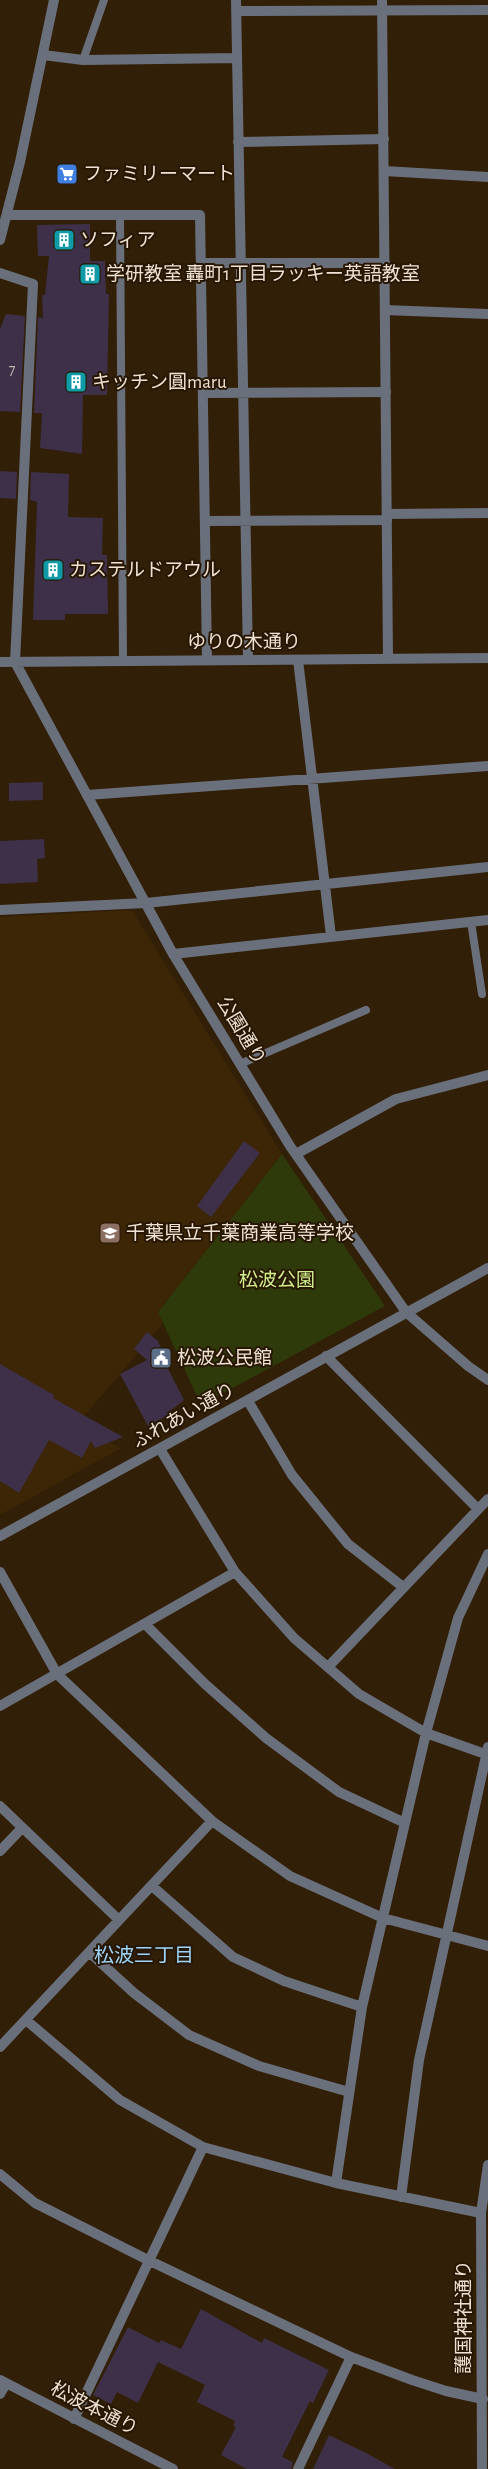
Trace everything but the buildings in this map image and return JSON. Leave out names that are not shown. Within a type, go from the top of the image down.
[{"type":"street","points":[[0,240],[43,56],[54,0]]},
{"type":"street","points":[[236,0],[248,659]]},
{"type":"street","points":[[382,0],[388,659]]},
{"type":"street","points":[[236,12],[488,10]]},
{"type":"street","points":[[43,56],[83,60],[237,58]]},
{"type":"street","points":[[238,142],[384,139]]},
{"type":"street","points":[[384,171],[488,177]]},
{"type":"street","points":[[7,215],[200,214],[207,660]]},
{"type":"street","points":[[201,263],[385,263]]},
{"type":"street","points":[[0,273],[33,284],[15,662]]},
{"type":"street","points":[[385,310],[488,314]]},
{"type":"street","points":[[203,393],[386,392]]},
{"type":"street","points":[[205,521],[488,513]]},
{"type":"street","name":"ゆりの木通り","points":[[0,662],[488,658]]},
{"type":"street","points":[[298,660],[330,936]]},
{"type":"street","name":"公園通り","points":[[15,662],[173,954],[296,1154],[406,1312],[468,1366],[488,1380]]},
{"type":"street","points":[[87,795],[488,766]]},
{"type":"street","points":[[0,910],[146,903],[488,867]]},
{"type":"street","points":[[173,954],[488,920]]},
{"type":"street","points":[[296,1154],[396,1099],[488,1075]]},
{"type":"street","name":"ふれあい通り","points":[[0,1536],[160,1450],[326,1356],[488,1268]]},
{"type":"street","points":[[326,1356],[477,1508]]},
{"type":"street","points":[[248,1401],[292,1474],[348,1544],[403,1587]]},
{"type":"street","points":[[160,1450],[235,1572],[294,1638],[359,1694],[426,1733],[487,1752],[419,2060],[401,2197]]},
{"type":"street","points":[[328,1667],[477,1508],[488,1499]]},
{"type":"street","points":[[336,2183],[362,2007],[426,1733],[458,1618],[488,1554]]},
{"type":"street","points":[[0,1572],[57,1674],[212,1821],[290,1876],[383,1918],[488,1946]]},
{"type":"street","points":[[0,1706],[235,1572]]},
{"type":"street","points":[[145,1624],[205,1684],[266,1738],[339,1792],[405,1823]]},
{"type":"street","points":[[0,1806],[119,1920]]},
{"type":"street","points":[[0,2047],[212,1821]]},
{"type":"street","points":[[0,1851],[22,1828]]},
{"type":"street","points":[[152,1886],[233,1957],[284,1981],[362,2007]]},
{"type":"street","points":[[89,1952],[134,1993],[189,2035],[259,2066],[348,2092]]},
{"type":"street","points":[[26,2020],[120,2100],[203,2147],[336,2183],[481,2213]]},
{"type":"street","points":[[74,2419],[203,2147]]},
{"type":"street","name":"護国神社通り","points":[[482,2469],[481,2213],[488,2165]]},
{"type":"street","points":[[0,2174],[35,2203],[148,2260],[351,2357],[446,2391],[483,2398]]},
{"type":"street","points":[[298,2469],[351,2357]]},
{"type":"street","points":[[0,2394],[3,2382]]},
{"type":"street","name":"松波本通り","points":[[3,2382],[173,2469]]},
{"type":"lane","points":[[83,60],[104,0]]},
{"type":"lane","points":[[120,214],[123,661]]},
{"type":"lane","points":[[471,922],[482,994]]},
{"type":"lane","points":[[240,1064],[366,1010]]},
{"type":"shaded area","name":"千葉県立千葉商業高等学校","points":[[132,910],[282,1154],[158,1312],[163,1323],[76,1426],[121,1448],[0,1515],[0,917]]},
{"type":"green space","name":"松波公園","points":[[282,1154],[385,1306],[201,1405],[158,1312]]},
{"type":"place","name":"ファミリーマート","points":[[67,174]]},
{"type":"place","name":"ソフィア","points":[[64,240]]},
{"type":"place","name":"学研教室 轟町1丁目ラッキー英語教室","points":[[90,274]]},
{"type":"place","name":"キッチン圓maru","points":[[76,382]]},
{"type":"place","name":"カステルドアウル","points":[[53,570]]},
{"type":"place","name":"千葉県立千葉商業高等学校","points":[[110,1233]]},
{"type":"place","name":"松波公民館","points":[[161,1358]]},
{"type":"district","name":"松波三丁目","points":[[144,1956]]}]
